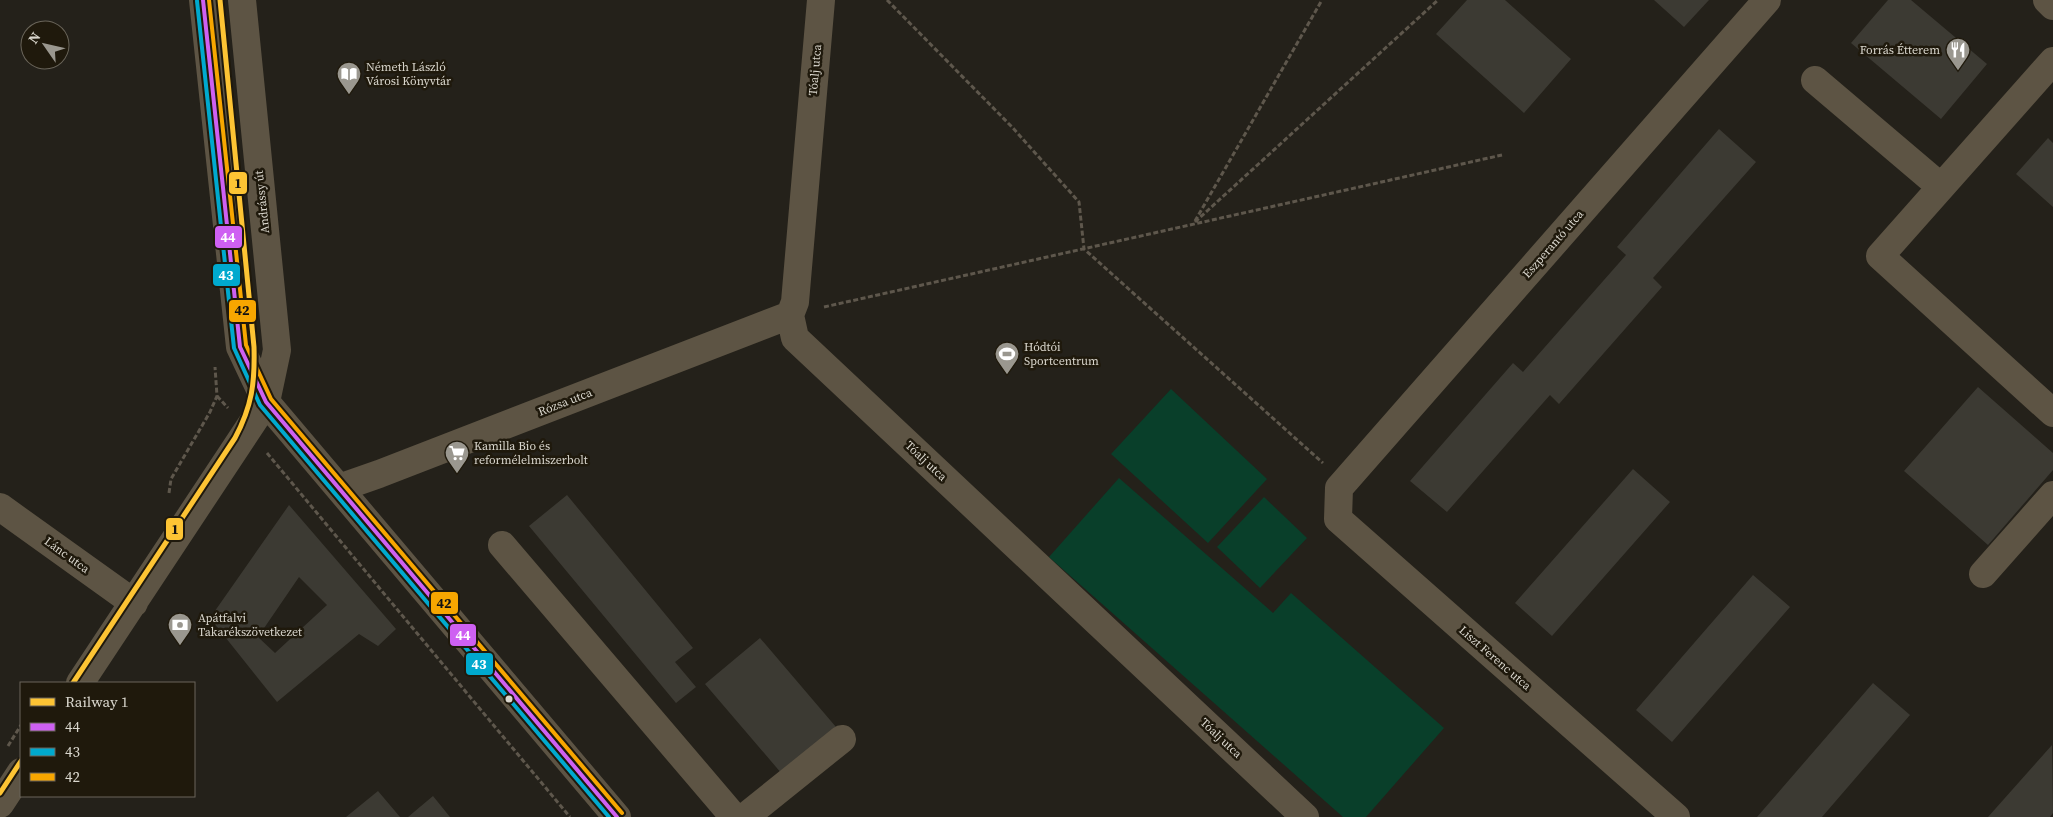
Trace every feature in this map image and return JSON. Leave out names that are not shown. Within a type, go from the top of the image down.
[{"type":"street","points":[[203,0],[240,348],[266,402],[618,817]]},
{"type":"street","name":"Andrássy út","points":[[81,682],[266,402],[277,350],[242,0]]},
{"type":"street","name":"Tóalj utca","points":[[820,0],[795,302],[790,314],[795,338],[1305,817]]},
{"type":"street","name":"Eszperantó utca","points":[[1341,485],[1767,0]]},
{"type":"street","points":[[2047,0],[2053,6]]},
{"type":"street","points":[[2053,61],[1880,256],[2053,413]]},
{"type":"street","points":[[1815,80],[1941,187]]},
{"type":"street","name":"Rózsa utca","points":[[339,488],[398,467],[790,314]]},
{"type":"street","name":"Liszt Ferenc utca","points":[[1341,485],[1338,519],[1676,817]]},
{"type":"street","points":[[1983,574],[2053,495]]},
{"type":"street","name":"Lánc utca","points":[[0,507],[134,603]]},
{"type":"street","points":[[502,545],[734,817]]},
{"type":"street","points":[[745,817],[842,739]]},
{"type":"street","points":[[0,804],[20,774]]},
{"type":"path","points":[[887,0],[1012,127],[1079,202],[1084,249],[1341,485]]},
{"type":"path","points":[[1193,224],[1322,0]]},
{"type":"path","points":[[1193,224],[1438,0]]},
{"type":"path","points":[[790,314],[1502,155]]},
{"type":"path","points":[[218,396],[570,817]]},
{"type":"path","points":[[5,749],[20,726]]},
{"type":"green space","points":[[1171,389],[1267,479],[1208,543],[1111,454]]},
{"type":"green space","points":[[1119,478],[1273,613],[1291,593],[1444,728],[1366,817],[1343,817],[1049,557]]},
{"type":"green space","points":[[1264,497],[1307,538],[1260,588],[1217,547]]},
{"type":"building","points":[[1467,0],[1505,0],[1571,59],[1524,113],[1436,34]]},
{"type":"building","points":[[1654,0],[1709,0],[1684,27]]},
{"type":"building","points":[[1888,0],[1911,0],[1987,64],[1941,119],[1851,43]]},
{"type":"building","points":[[1719,129],[1756,162],[1653,278],[1662,287],[1559,404],[1550,395],[1447,512],[1410,481],[1513,363],[1523,372],[1626,255],[1617,247]]},
{"type":"building","points":[[2048,138],[2053,143],[2053,207],[2016,174]]},
{"type":"building","points":[[1978,387],[2053,453],[2053,470],[1988,545],[1904,471]]},
{"type":"building","points":[[1633,469],[1670,502],[1552,636],[1515,603]]},
{"type":"building","points":[[567,495],[693,648],[675,662],[696,687],[676,703],[529,526]]},
{"type":"building","points":[[289,505],[396,629],[378,646],[359,634],[277,702],[210,618]],"holes":[[[299,577],[327,605],[275,653],[258,637]]]},
{"type":"building","points":[[1753,575],[1790,607],[1672,742],[1636,710]]},
{"type":"building","points":[[760,638],[836,727],[782,774],[705,684]]},
{"type":"building","points":[[1873,683],[1910,715],[1822,817],[1757,817]]},
{"type":"building","points":[[2052,745],[2053,813],[2050,817],[1988,817]]},
{"type":"building","points":[[378,791],[400,817],[346,817]]},
{"type":"building","points":[[433,796],[450,817],[408,817]]},
{"type":"rail line","name":"1","points":[[74,682],[235,438],[249,405],[254,372],[254,347],[220,0]]},
{"type":"rail line","name":"1","points":[[0,793],[20,763]]},
{"type":"transit line","name":"44","points":[[203,0],[240,347],[266,402],[617,817]]},
{"type":"transit line","name":"42","points":[[209,0],[246,345],[271,399],[622,813]]},
{"type":"transit line","name":"43","points":[[197,1],[234,348],[260,405],[609,817]]},
{"type":"place","name":"Forrás Étterem","points":[[1958,71]]},
{"type":"place","name":"Németh László Városi Könyvtár","points":[[349,95]]},
{"type":"place","name":"Hódtói Sportcentrum","points":[[1007,375]]},
{"type":"place","name":"Kamilla Bio és reformélelmiszerbolt","points":[[457,474]]},
{"type":"place","name":"Apátfalvi Takarékszövetkezet","points":[[180,646]]}]
